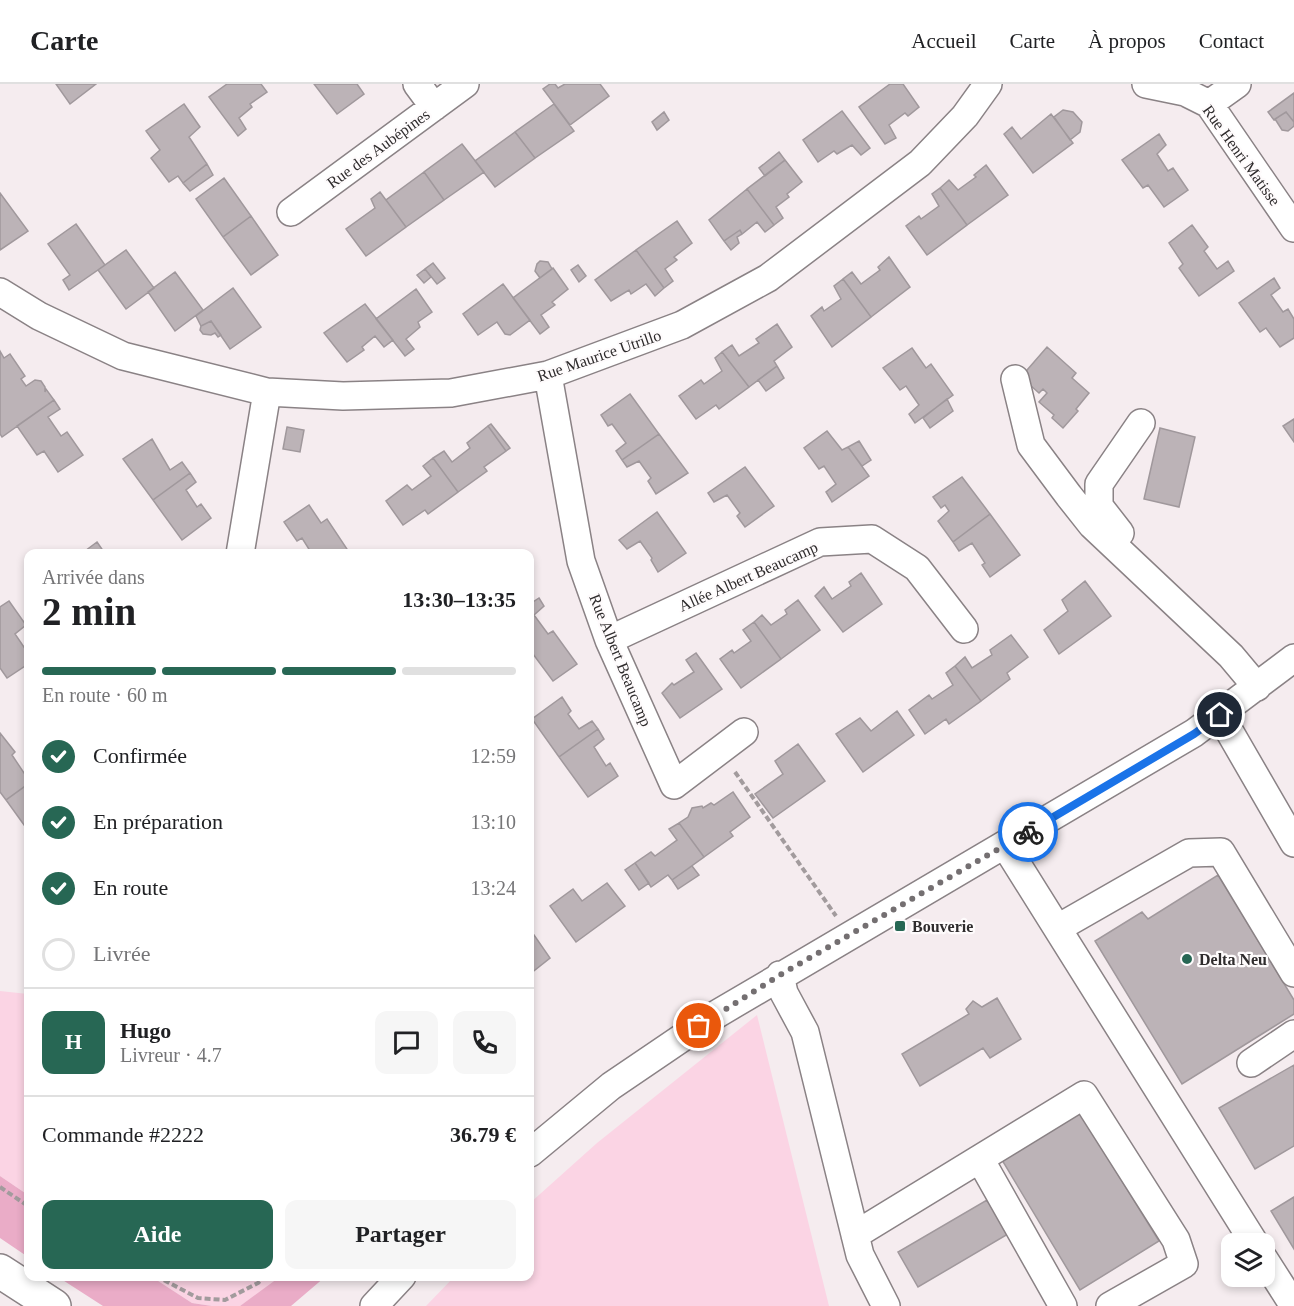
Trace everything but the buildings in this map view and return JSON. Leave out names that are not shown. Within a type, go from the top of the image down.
[{"type":"highway","points":[[0,1271],[54,1306]]},
{"type":"street","points":[[417,84],[435,107]]},
{"type":"street","name":"Rue des Aubépines","points":[[291,212],[465,84]]},
{"type":"street","name":"Rue Maurice Utrillo","points":[[0,292],[39,316],[123,356],[267,392],[343,396],[451,393],[548,375],[682,325],[768,278],[920,163],[964,116],[987,84]]},
{"type":"street","name":"Rue Henri Matisse","points":[[1146,84],[1185,92],[1209,104],[1294,228]]},
{"type":"street","points":[[1209,104],[1237,84]]},
{"type":"street","name":"Rue Albert Beaucamp","points":[[548,375],[581,561],[609,640],[674,785],[744,732]]},
{"type":"street","points":[[1015,379],[1031,445],[1092,525],[1231,656],[1264,681]]},
{"type":"street","points":[[241,549],[267,392]]},
{"type":"street","points":[[1141,423],[1099,484],[1099,506],[1115,529],[1244,646],[1264,681]]},
{"type":"street","name":"Allée Albert Beaucamp","points":[[609,640],[820,542],[872,539],[917,568],[964,629]]},
{"type":"street","points":[[534,1150],[611,1086],[717,1014],[1194,734],[1294,658]]},
{"type":"street","points":[[1220,715],[1285,805],[1294,843]]},
{"type":"street","points":[[1005,845],[1248,1233]]},
{"type":"street","points":[[1058,928],[1189,853],[1221,852],[1294,973]]},
{"type":"street","points":[[780,975],[784,993],[805,1032],[860,1255],[886,1306]]},
{"type":"street","points":[[1251,1063],[1294,1034]]},
{"type":"street","points":[[855,1235],[1084,1095],[1176,1240],[1184,1264],[1110,1306]]},
{"type":"street","points":[[980,1159],[1063,1306]]},
{"type":"street","points":[[1275,1276],[1294,1306]]},
{"type":"street","points":[[374,1306],[397,1281]]},
{"type":"path","points":[[720,750],[836,916]]},
{"type":"path","points":[[0,1187],[24,1203]]},
{"type":"path","points":[[166,1281],[198,1298],[225,1300],[260,1281]]},
{"type":"shaded area","points":[[0,991],[24,994],[24,1192],[0,1176]]},
{"type":"shaded area","points":[[757,1015],[829,1306],[426,1306],[450,1281],[534,1281],[534,1199],[597,1143]]},
{"type":"shaded area","points":[[0,1176],[24,1192],[24,1254],[0,1238]]},
{"type":"shaded area","points":[[64,1281],[158,1281],[192,1303],[212,1306],[103,1306]]},
{"type":"shaded area","points":[[158,1281],[275,1281],[240,1306],[192,1303]]},
{"type":"shaded area","points":[[274,1281],[320,1281],[291,1306],[240,1306]]},
{"type":"way so far","points":[[699,1026],[780,975],[1028,832]]},
{"type":"place","name":"Bouverie","points":[[900,926]]},
{"type":"place","name":"Delta Neu","points":[[1187,959]]},
{"type":"route","points":[[1028,832],[1194,734],[1220,715]]}]
